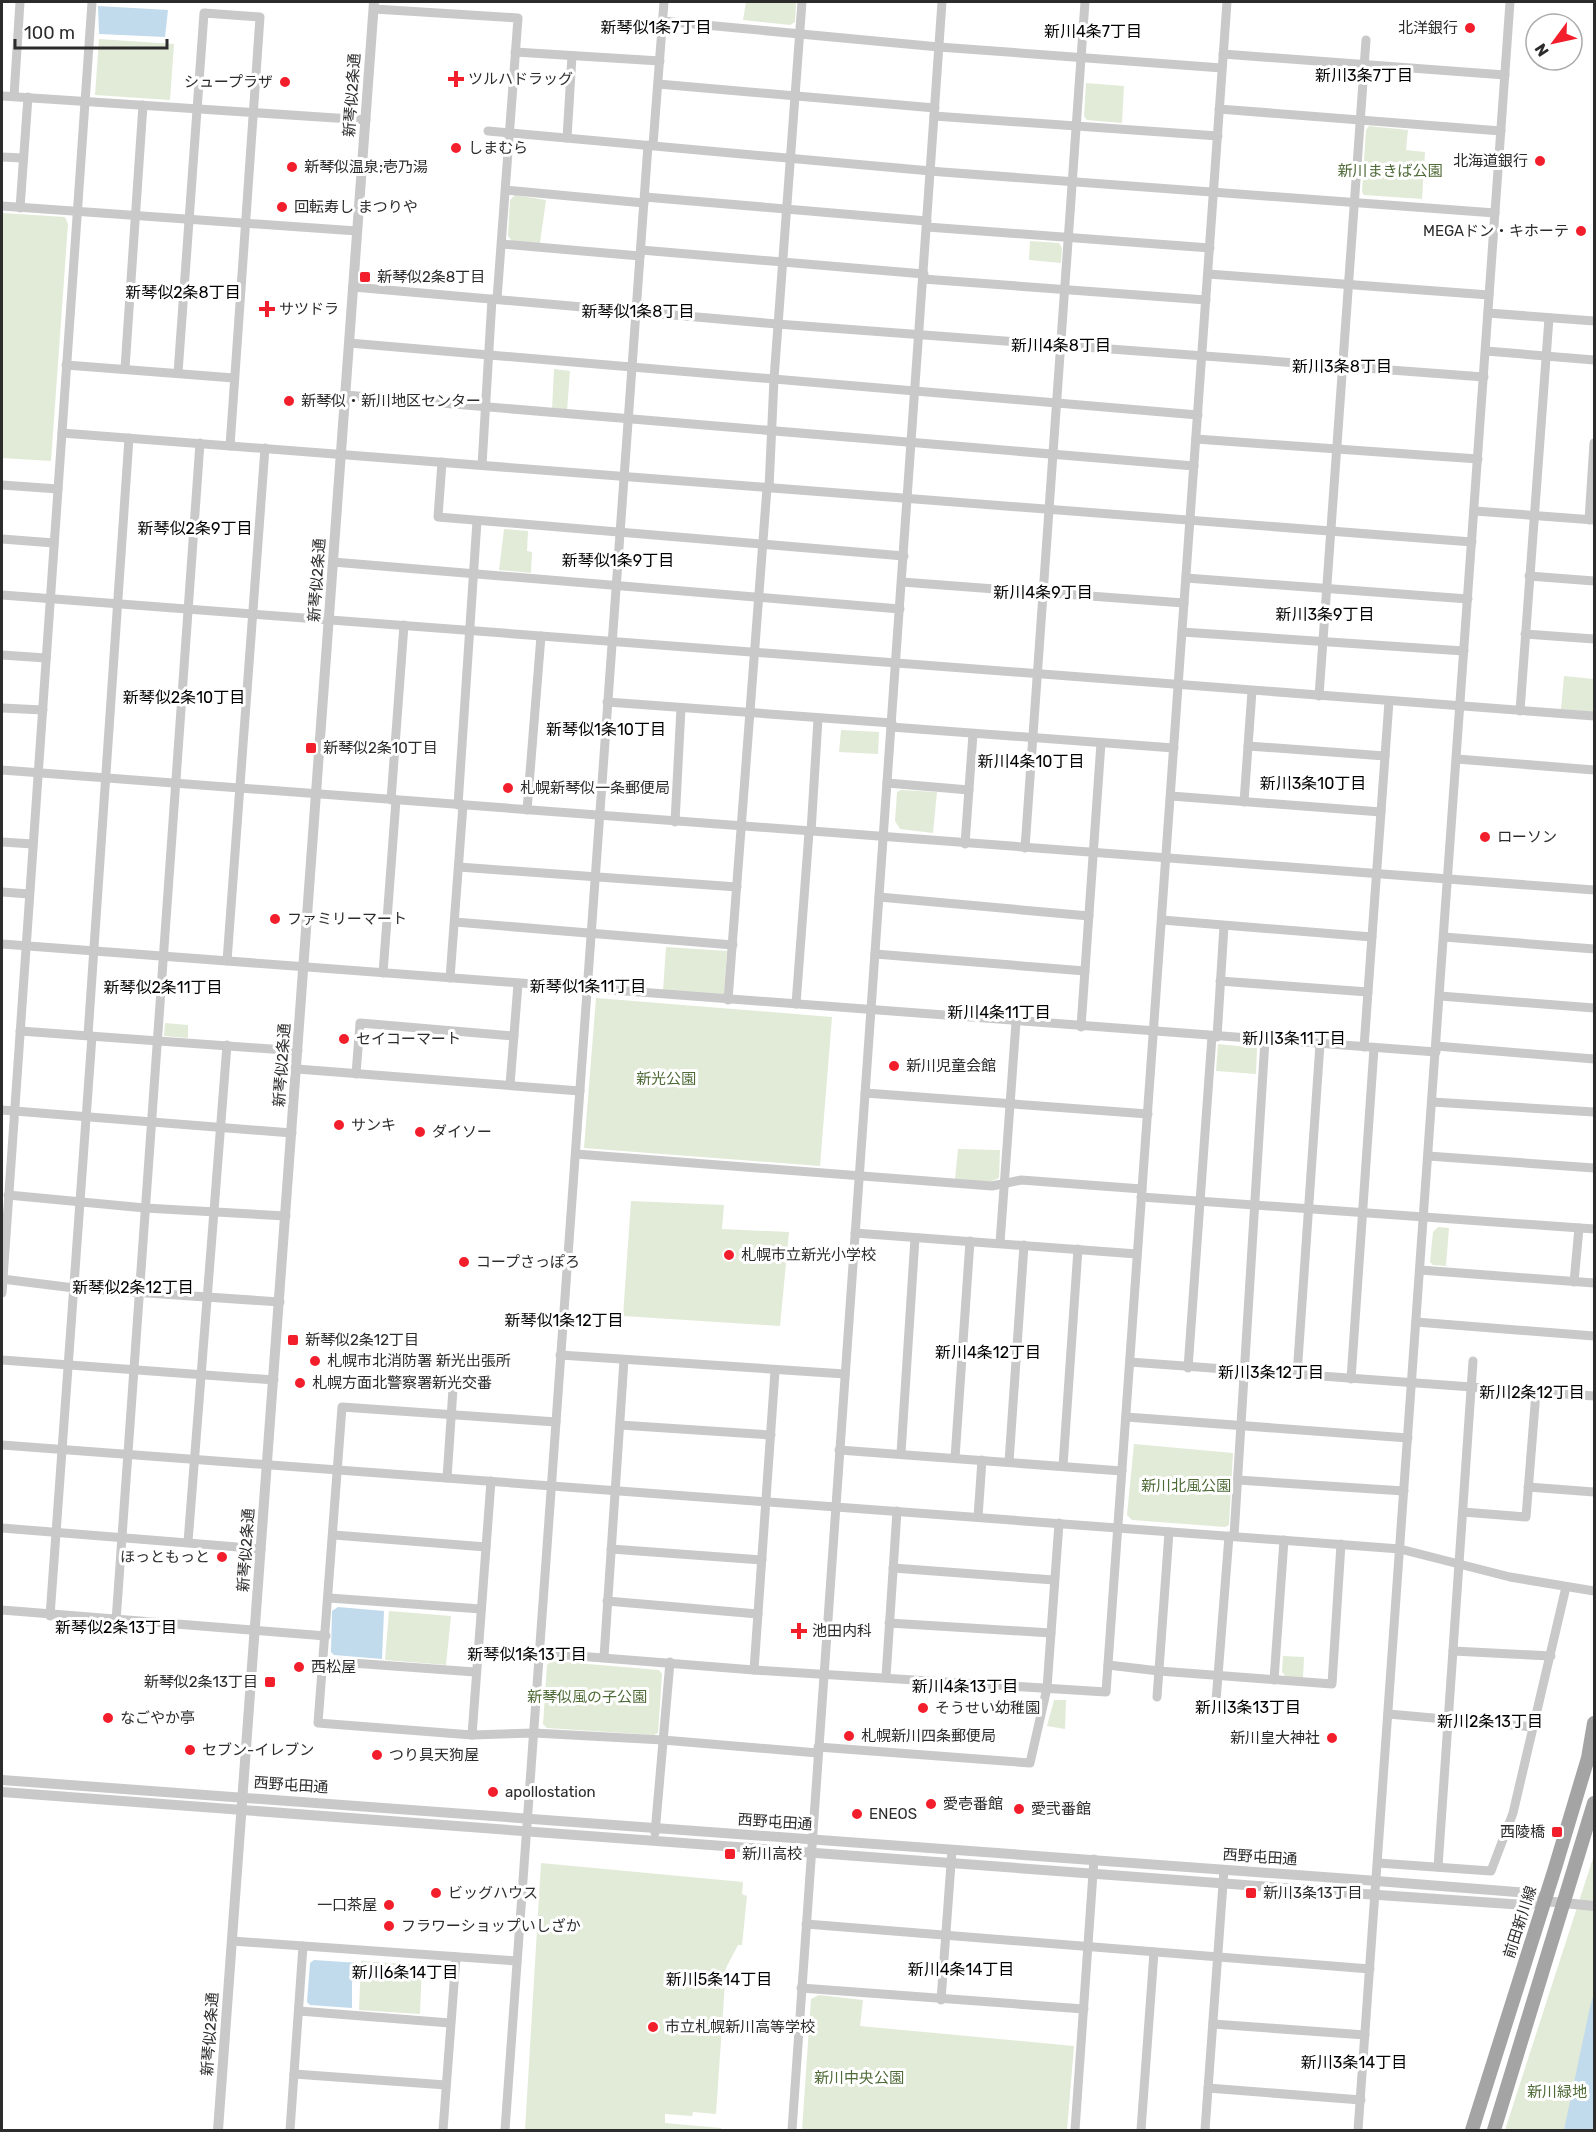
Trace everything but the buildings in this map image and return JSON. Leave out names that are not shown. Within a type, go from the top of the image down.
[{"type":"main road","name":"前田新川線","points":[[1472,2130],[1587,1758],[1594,1723]]},
{"type":"main road","points":[[1494,2130],[1594,1803]]},
{"type":"street","points":[[14,96],[20,2]]},
{"type":"street","points":[[2,1293],[4,1222],[8,1195],[6,1166],[14,1112],[20,1031],[92,2]]},
{"type":"street","points":[[505,2130],[644,200],[658,84],[664,2]]},
{"type":"street","points":[[728,1000],[768,488],[777,324],[802,2]]},
{"type":"street","points":[[792,2130],[942,2]]},
{"type":"street","points":[[1025,848],[1085,2]]},
{"type":"street","points":[[540,1653],[754,1670],[823,1672],[1106,1692],[1227,2]]},
{"type":"street","points":[[1359,2130],[1510,2]]},
{"type":"street","points":[[374,5],[518,18],[502,244],[489,354],[482,465]]},
{"type":"street","name":"新琴似2条通","points":[[218,2130],[374,5]]},
{"type":"street","points":[[178,373],[204,13],[260,17],[230,446]]},
{"type":"street","points":[[662,21],[800,32],[939,47],[1222,68]]},
{"type":"street","points":[[1319,696],[1366,40]]},
{"type":"street","points":[[515,52],[660,61]]},
{"type":"street","points":[[1223,54],[1505,75]]},
{"type":"street","points":[[567,138],[572,56]]},
{"type":"street","points":[[658,84],[794,93],[935,112],[1077,126],[1218,136]]},
{"type":"street","points":[[2,96],[366,120]]},
{"type":"street","points":[[20,208],[28,97]]},
{"type":"street","points":[[124,368],[143,105]]},
{"type":"street","points":[[1219,109],[1501,131]]},
{"type":"street","points":[[488,131],[931,170],[1495,213]]},
{"type":"street","points":[[2,156],[23,158]]},
{"type":"street","points":[[506,190],[786,210],[1068,238],[1210,248]]},
{"type":"street","points":[[2,206],[246,225],[357,231]]},
{"type":"street","points":[[502,244],[782,264],[1206,300]]},
{"type":"street","points":[[1208,274],[1490,295]]},
{"type":"street","points":[[353,287],[777,324],[1484,377]]},
{"type":"street","points":[[1488,313],[1594,321]]},
{"type":"street","points":[[1520,711],[1549,318]]},
{"type":"street","points":[[349,343],[1198,415]]},
{"type":"street","points":[[1486,351],[1594,360]]},
{"type":"street","points":[[66,364],[234,378]]},
{"type":"street","points":[[345,395],[1194,466]]},
{"type":"street","points":[[62,433],[1472,542]]},
{"type":"street","points":[[50,1616],[86,1118],[104,778],[129,438]]},
{"type":"street","points":[[1196,439],[1336,451],[1478,459]]},
{"type":"street","points":[[116,1621],[200,443]]},
{"type":"street","points":[[1474,511],[1592,520],[1594,443]]},
{"type":"street","points":[[227,962],[242,789],[265,448]]},
{"type":"street","points":[[442,462],[438,517],[904,556]]},
{"type":"street","points":[[2,484],[58,489]]},
{"type":"street","points":[[450,978],[459,867],[469,630],[477,521]]},
{"type":"street","points":[[2,539],[54,543]]},
{"type":"street","points":[[333,562],[900,609]]},
{"type":"street","points":[[1529,576],[1594,581]]},
{"type":"street","points":[[1186,578],[1468,599]]},
{"type":"street","points":[[902,582],[1184,603]]},
{"type":"street","points":[[2,595],[1594,716]]},
{"type":"street","points":[[383,973],[404,625]]},
{"type":"street","points":[[1182,632],[1464,651]]},
{"type":"street","points":[[1525,634],[1594,639]]},
{"type":"street","points":[[527,810],[541,636]]},
{"type":"street","points":[[2,655],[46,658]]},
{"type":"street","points":[[1244,801],[1252,691]]},
{"type":"street","points":[[1351,1379],[1363,1213],[1369,1047],[1368,992],[1389,701]]},
{"type":"street","points":[[608,702],[891,725],[973,734],[1174,748]]},
{"type":"street","points":[[2,708],[43,711]]},
{"type":"street","points":[[675,822],[681,708]]},
{"type":"street","points":[[796,1004],[818,719]]},
{"type":"street","points":[[965,844],[973,734]]},
{"type":"street","points":[[1081,1027],[1101,743]]},
{"type":"street","points":[[1248,746],[1385,756]]},
{"type":"street","points":[[1457,759],[1594,770]]},
{"type":"street","points":[[2,770],[1594,890]]},
{"type":"street","points":[[887,783],[969,790]]},
{"type":"street","points":[[1170,796],[1381,812]]},
{"type":"street","points":[[2,842],[33,844]]},
{"type":"street","points":[[459,867],[737,887]]},
{"type":"street","points":[[2,892],[30,894]]},
{"type":"street","points":[[879,897],[1089,916]]},
{"type":"street","points":[[1162,920],[1372,937]]},
{"type":"street","points":[[455,922],[733,945]]},
{"type":"street","points":[[1188,1368],[1224,926]]},
{"type":"street","points":[[1444,937],[1594,949]]},
{"type":"street","points":[[2,944],[94,953],[1215,1037],[1594,1059]]},
{"type":"street","points":[[875,954],[1085,971]]},
{"type":"street","points":[[1220,981],[1368,992]]},
{"type":"street","points":[[510,1085],[518,984]]},
{"type":"street","points":[[1440,996],[1594,1008]]},
{"type":"street","points":[[1000,1243],[1016,1022]]},
{"type":"street","points":[[356,1074],[360,1023],[514,1036]]},
{"type":"street","points":[[20,1031],[298,1051]]},
{"type":"street","points":[[1216,1701],[1237,1480],[1265,1040]]},
{"type":"street","points":[[1297,1375],[1320,1044]]},
{"type":"street","points":[[188,1542],[227,1045]]},
{"type":"street","points":[[297,1069],[580,1091]]},
{"type":"street","points":[[865,1093],[1148,1114]]},
{"type":"street","points":[[1432,1102],[1594,1112]]},
{"type":"street","points":[[2,1110],[292,1133]]},
{"type":"street","points":[[576,1154],[992,1186],[1022,1180],[1200,1201],[1594,1229]]},
{"type":"street","points":[[1428,1156],[1594,1168]]},
{"type":"street","points":[[8,1195],[145,1208],[286,1216]]},
{"type":"street","points":[[1574,1282],[1579,1228]]},
{"type":"street","points":[[855,1233],[1137,1254]]},
{"type":"street","points":[[901,1453],[915,1238]]},
{"type":"street","points":[[955,1458],[970,1242]]},
{"type":"street","points":[[1009,1462],[1024,1245]]},
{"type":"street","points":[[1063,1466],[1078,1249]]},
{"type":"street","points":[[1420,1270],[1594,1283]]},
{"type":"street","points":[[2,1279],[74,1288],[280,1302]]},
{"type":"street","points":[[1416,1322],[1594,1336]]},
{"type":"street","points":[[560,1355],[845,1374]]},
{"type":"street","points":[[2,1360],[274,1380]]},
{"type":"street","points":[[604,1657],[624,1360]]},
{"type":"street","points":[[1438,1867],[1473,1361]]},
{"type":"street","points":[[1130,1362],[1594,1396]]},
{"type":"street","points":[[754,1670],[775,1371]]},
{"type":"street","points":[[447,1478],[453,1389]]},
{"type":"street","points":[[1463,1512],[1526,1517],[1536,1392]]},
{"type":"street","points":[[556,1422],[342,1407],[325,1661],[318,1723],[472,1735],[534,1732],[1030,1763],[1047,1688],[1059,1523]]},
{"type":"street","points":[[1126,1418],[1240,1428],[1408,1438]]},
{"type":"street","points":[[620,1425],[771,1435]]},
{"type":"street","points":[[2,1445],[1400,1549],[1510,1577],[1594,1591]]},
{"type":"street","points":[[839,1450],[1122,1471]]},
{"type":"street","points":[[978,1517],[982,1460]]},
{"type":"street","points":[[1237,1480],[1404,1491]]},
{"type":"street","points":[[472,1735],[490,1481]]},
{"type":"street","points":[[1528,1487],[1594,1492]]},
{"type":"street","points":[[886,1677],[897,1511]]},
{"type":"street","points":[[2,1528],[261,1550]]},
{"type":"street","points":[[1157,1697],[1169,1532]]},
{"type":"street","points":[[334,1535],[486,1547]]},
{"type":"street","points":[[1274,1680],[1284,1540]]},
{"type":"street","points":[[1108,1665],[1332,1684],[1341,1544]]},
{"type":"street","points":[[611,1549],[762,1560]]},
{"type":"street","points":[[893,1568],[1054,1580]]},
{"type":"street","points":[[1378,1863],[1491,1870],[1513,1813],[1566,1587]]},
{"type":"street","points":[[329,1598],[481,1609]]},
{"type":"street","points":[[607,1602],[758,1614]]},
{"type":"street","points":[[2,1610],[50,1616],[326,1636]]},
{"type":"street","points":[[889,1623],[1051,1633]]},
{"type":"street","points":[[1453,1650],[1551,1656]]},
{"type":"street","points":[[325,1661],[476,1672]]},
{"type":"street","points":[[655,1841],[669,1662]]},
{"type":"street","points":[[1388,1714],[1534,1727]]},
{"type":"street","name":"西野屯田通","points":[[2,1780],[243,1796],[1530,1893],[1544,1901]]},
{"type":"street","name":"西野屯田通","points":[[2,1792],[1525,1905],[1544,1901],[1589,1905]]},
{"type":"street","points":[[941,2000],[952,1850]]},
{"type":"street","points":[[1075,2130],[1094,1859]]},
{"type":"street","points":[[1205,2130],[1224,1870]]},
{"type":"street","points":[[806,1924],[1370,1969]]},
{"type":"street","points":[[232,1941],[517,1961]]},
{"type":"street","points":[[290,2130],[303,1946]]},
{"type":"street","points":[[1141,2130],[1154,1952]]},
{"type":"street","points":[[443,2130],[456,1957]]},
{"type":"street","points":[[801,1988],[1084,2009]]},
{"type":"street","points":[[298,2011],[450,2023]]},
{"type":"street","points":[[1213,2024],[1365,2035]]},
{"type":"street","points":[[294,2074],[446,2085]]},
{"type":"street","points":[[1208,2088],[1361,2100]]},
{"type":"green space","points":[[746,2],[796,2],[795,22],[790,25],[743,20]]},
{"type":"green space","points":[[99,39],[174,44],[170,100],[95,95]]},
{"type":"green space","points":[[1086,83],[1124,86],[1122,123],[1087,120],[1084,116]]},
{"type":"green space","name":"新川まきば公園","points":[[1369,126],[1408,130],[1406,150],[1425,152],[1422,199],[1364,195],[1362,192],[1366,130]]},
{"type":"green space","points":[[515,195],[546,200],[540,243],[512,241],[508,236],[510,200]]},
{"type":"green space","points":[[2,213],[65,217],[68,224],[51,461],[2,458]]},
{"type":"green space","points":[[1030,241],[1059,243],[1062,248],[1061,263],[1029,260]]},
{"type":"green space","points":[[554,369],[570,371],[567,411],[552,410]]},
{"type":"green space","points":[[504,529],[528,531],[527,551],[532,552],[531,573],[499,570]]},
{"type":"green space","points":[[1564,676],[1594,679],[1594,712],[1561,709]]},
{"type":"green space","points":[[841,730],[879,732],[878,754],[839,752]]},
{"type":"green space","points":[[901,790],[937,792],[933,833],[900,829],[895,821],[897,792]]},
{"type":"green space","points":[[666,947],[727,951],[724,995],[663,991]]},
{"type":"green space","name":"新光公園","points":[[596,998],[832,1017],[820,1166],[584,1148]]},
{"type":"green space","points":[[165,1023],[188,1025],[188,1038],[164,1036]]},
{"type":"green space","points":[[1218,1044],[1257,1048],[1256,1074],[1216,1071]]},
{"type":"green space","points":[[958,1149],[1000,1150],[999,1178],[990,1182],[955,1179]]},
{"type":"green space","points":[[631,1201],[724,1205],[722,1229],[789,1232],[780,1326],[623,1316]]},
{"type":"green space","points":[[1438,1227],[1449,1228],[1446,1266],[1433,1265],[1430,1262],[1433,1232]]},
{"type":"green space","name":"新川北風公園","points":[[1134,1444],[1233,1453],[1229,1525],[1225,1527],[1132,1520],[1127,1515]]},
{"type":"green space","points":[[389,1611],[451,1616],[446,1665],[385,1660]]},
{"type":"green space","points":[[1283,1656],[1304,1657],[1303,1678],[1286,1677],[1282,1672]]},
{"type":"green space","name":"新琴似風の子公園","points":[[552,1661],[659,1670],[662,1674],[658,1733],[654,1735],[547,1728],[543,1724],[547,1665]]},
{"type":"green space","points":[[1054,1700],[1066,1700],[1065,1729],[1047,1726]]},
{"type":"green space","name":"新川緑地","points":[[1594,1855],[1594,2130],[1505,2130]]},
{"type":"green space","name":"市立札幌新川高等学校","points":[[541,1863],[743,1882],[742,1894],[747,1896],[742,1945],[738,1945],[726,1968],[716,2114],[693,2112],[692,2116],[665,2114],[665,2123],[721,2128],[721,2130],[525,2130]]},
{"type":"green space","points":[[361,1961],[422,1965],[420,2014],[359,2010]]},
{"type":"green space","name":"新川中央公園","points":[[819,1995],[863,2000],[860,2026],[1074,2046],[1067,2130],[802,2130],[811,1999]]},
{"type":"water","points":[[98,6],[168,10],[165,37],[99,34]]},
{"type":"water","points":[[338,1607],[384,1611],[382,1659],[334,1655],[331,1652],[332,1611]]},
{"type":"water","points":[[314,1960],[359,1963],[359,1974],[352,1973],[352,2008],[310,2005],[307,2002],[310,1963]]},
{"type":"water","points":[[1594,1993],[1594,2130],[1564,2130],[1590,2007]]},
{"type":"place","name":"北洋銀行","points":[[1470,28]]},
{"type":"place","name":"ツルハドラッグ","points":[[456,79]]},
{"type":"place","name":"シュープラザ","points":[[285,82]]},
{"type":"place","name":"しまむら","points":[[456,148]]},
{"type":"place","name":"北海道銀行","points":[[1540,161]]},
{"type":"place","name":"新琴似温泉;壱乃湯","points":[[292,167]]},
{"type":"place","name":"回転寿し まつりや","points":[[282,207]]},
{"type":"place","name":"MEGAドン・キホーテ","points":[[1581,231]]},
{"type":"place","name":"新琴似2条8丁目","points":[[365,277]]},
{"type":"place","name":"サツドラ","points":[[267,309]]},
{"type":"place","name":"新琴似・新川地区センター","points":[[289,401]]},
{"type":"place","name":"新琴似2条10丁目","points":[[311,748]]},
{"type":"place","name":"札幌新琴似一条郵便局","points":[[508,788]]},
{"type":"place","name":"ローソン","points":[[1485,837]]},
{"type":"place","name":"ファミリーマート","points":[[275,919]]},
{"type":"place","name":"セイコーマート","points":[[344,1039]]},
{"type":"place","name":"新川児童会館","points":[[894,1066]]},
{"type":"place","name":"サンキ","points":[[339,1125]]},
{"type":"place","name":"ダイソー","points":[[420,1132]]},
{"type":"place","name":"札幌市立新光小学校","points":[[729,1255]]},
{"type":"place","name":"コープさっぽろ","points":[[464,1262]]},
{"type":"place","name":"新琴似2条12丁目","points":[[293,1340]]},
{"type":"place","name":"札幌市北消防署 新光出張所","points":[[315,1361]]},
{"type":"place","name":"札幌方面北警察署新光交番","points":[[300,1383]]},
{"type":"place","name":"ほっともっと","points":[[222,1557]]},
{"type":"place","name":"池田内科","points":[[799,1631]]},
{"type":"place","name":"西松屋","points":[[299,1667]]},
{"type":"place","name":"新琴似2条13丁目","points":[[270,1682]]},
{"type":"place","name":"そうせい幼稚園","points":[[923,1708]]},
{"type":"place","name":"なごやか亭","points":[[108,1718]]},
{"type":"place","name":"札幌新川四条郵便局","points":[[849,1736]]},
{"type":"place","name":"新川皇大神社","points":[[1332,1738]]},
{"type":"place","name":"セブン-イレブン","points":[[190,1750]]},
{"type":"place","name":"つり具天狗屋","points":[[377,1755]]},
{"type":"place","name":"apollostation","points":[[493,1792]]},
{"type":"place","name":"愛壱番館","points":[[931,1804]]},
{"type":"place","name":"愛弐番館","points":[[1019,1809]]},
{"type":"place","name":"ENEOS","points":[[857,1814]]},
{"type":"place","name":"西陵橋","points":[[1557,1832]]},
{"type":"place","name":"新川高校","points":[[730,1854]]},
{"type":"place","name":"ビッグハウス","points":[[436,1893]]},
{"type":"place","name":"新川3条13丁目","points":[[1251,1893]]},
{"type":"place","name":"一口茶屋","points":[[389,1905]]},
{"type":"place","name":"フラワーショップいしざか","points":[[389,1926]]},
{"type":"place","name":"市立札幌新川高等学校","points":[[653,2027]]},
{"type":"district","name":"新琴似1条7丁目","points":[[656,27]]},
{"type":"district","name":"新川4条7丁目","points":[[1093,31]]},
{"type":"district","name":"新川3条7丁目","points":[[1364,75]]},
{"type":"district","name":"新琴似2条8丁目","points":[[183,292]]},
{"type":"district","name":"新琴似1条8丁目","points":[[638,311]]},
{"type":"district","name":"新川4条8丁目","points":[[1061,345]]},
{"type":"district","name":"新川3条8丁目","points":[[1342,366]]},
{"type":"district","name":"新琴似2条9丁目","points":[[195,528]]},
{"type":"district","name":"新琴似1条9丁目","points":[[618,560]]},
{"type":"district","name":"新川4条9丁目","points":[[1043,592]]},
{"type":"district","name":"新川3条9丁目","points":[[1325,614]]},
{"type":"district","name":"新琴似2条10丁目","points":[[184,697]]},
{"type":"district","name":"新琴似1条10丁目","points":[[606,729]]},
{"type":"district","name":"新川4条10丁目","points":[[1031,761]]},
{"type":"district","name":"新川3条10丁目","points":[[1313,783]]},
{"type":"district","name":"新琴似1条11丁目","points":[[588,986]]},
{"type":"district","name":"新琴似2条11丁目","points":[[163,987]]},
{"type":"district","name":"新川4条11丁目","points":[[999,1012]]},
{"type":"district","name":"新川3条11丁目","points":[[1294,1038]]},
{"type":"district","name":"新琴似2条12丁目","points":[[133,1287]]},
{"type":"district","name":"新琴似1条12丁目","points":[[564,1320]]},
{"type":"district","name":"新川4条12丁目","points":[[988,1352]]},
{"type":"district","name":"新川3条12丁目","points":[[1271,1372]]},
{"type":"district","name":"新川2条12丁目","points":[[1532,1392]]},
{"type":"district","name":"新琴似2条13丁目","points":[[116,1627]]},
{"type":"district","name":"新琴似1条13丁目","points":[[527,1654]]},
{"type":"district","name":"新川4条13丁目","points":[[965,1686]]},
{"type":"district","name":"新川3条13丁目","points":[[1248,1707]]},
{"type":"district","name":"新川2条13丁目","points":[[1490,1721]]},
{"type":"district","name":"新川4条14丁目","points":[[961,1969]]},
{"type":"district","name":"新川6条14丁目","points":[[405,1972]]},
{"type":"district","name":"新川5条14丁目","points":[[719,1979]]},
{"type":"district","name":"新川3条14丁目","points":[[1354,2062]]}]
